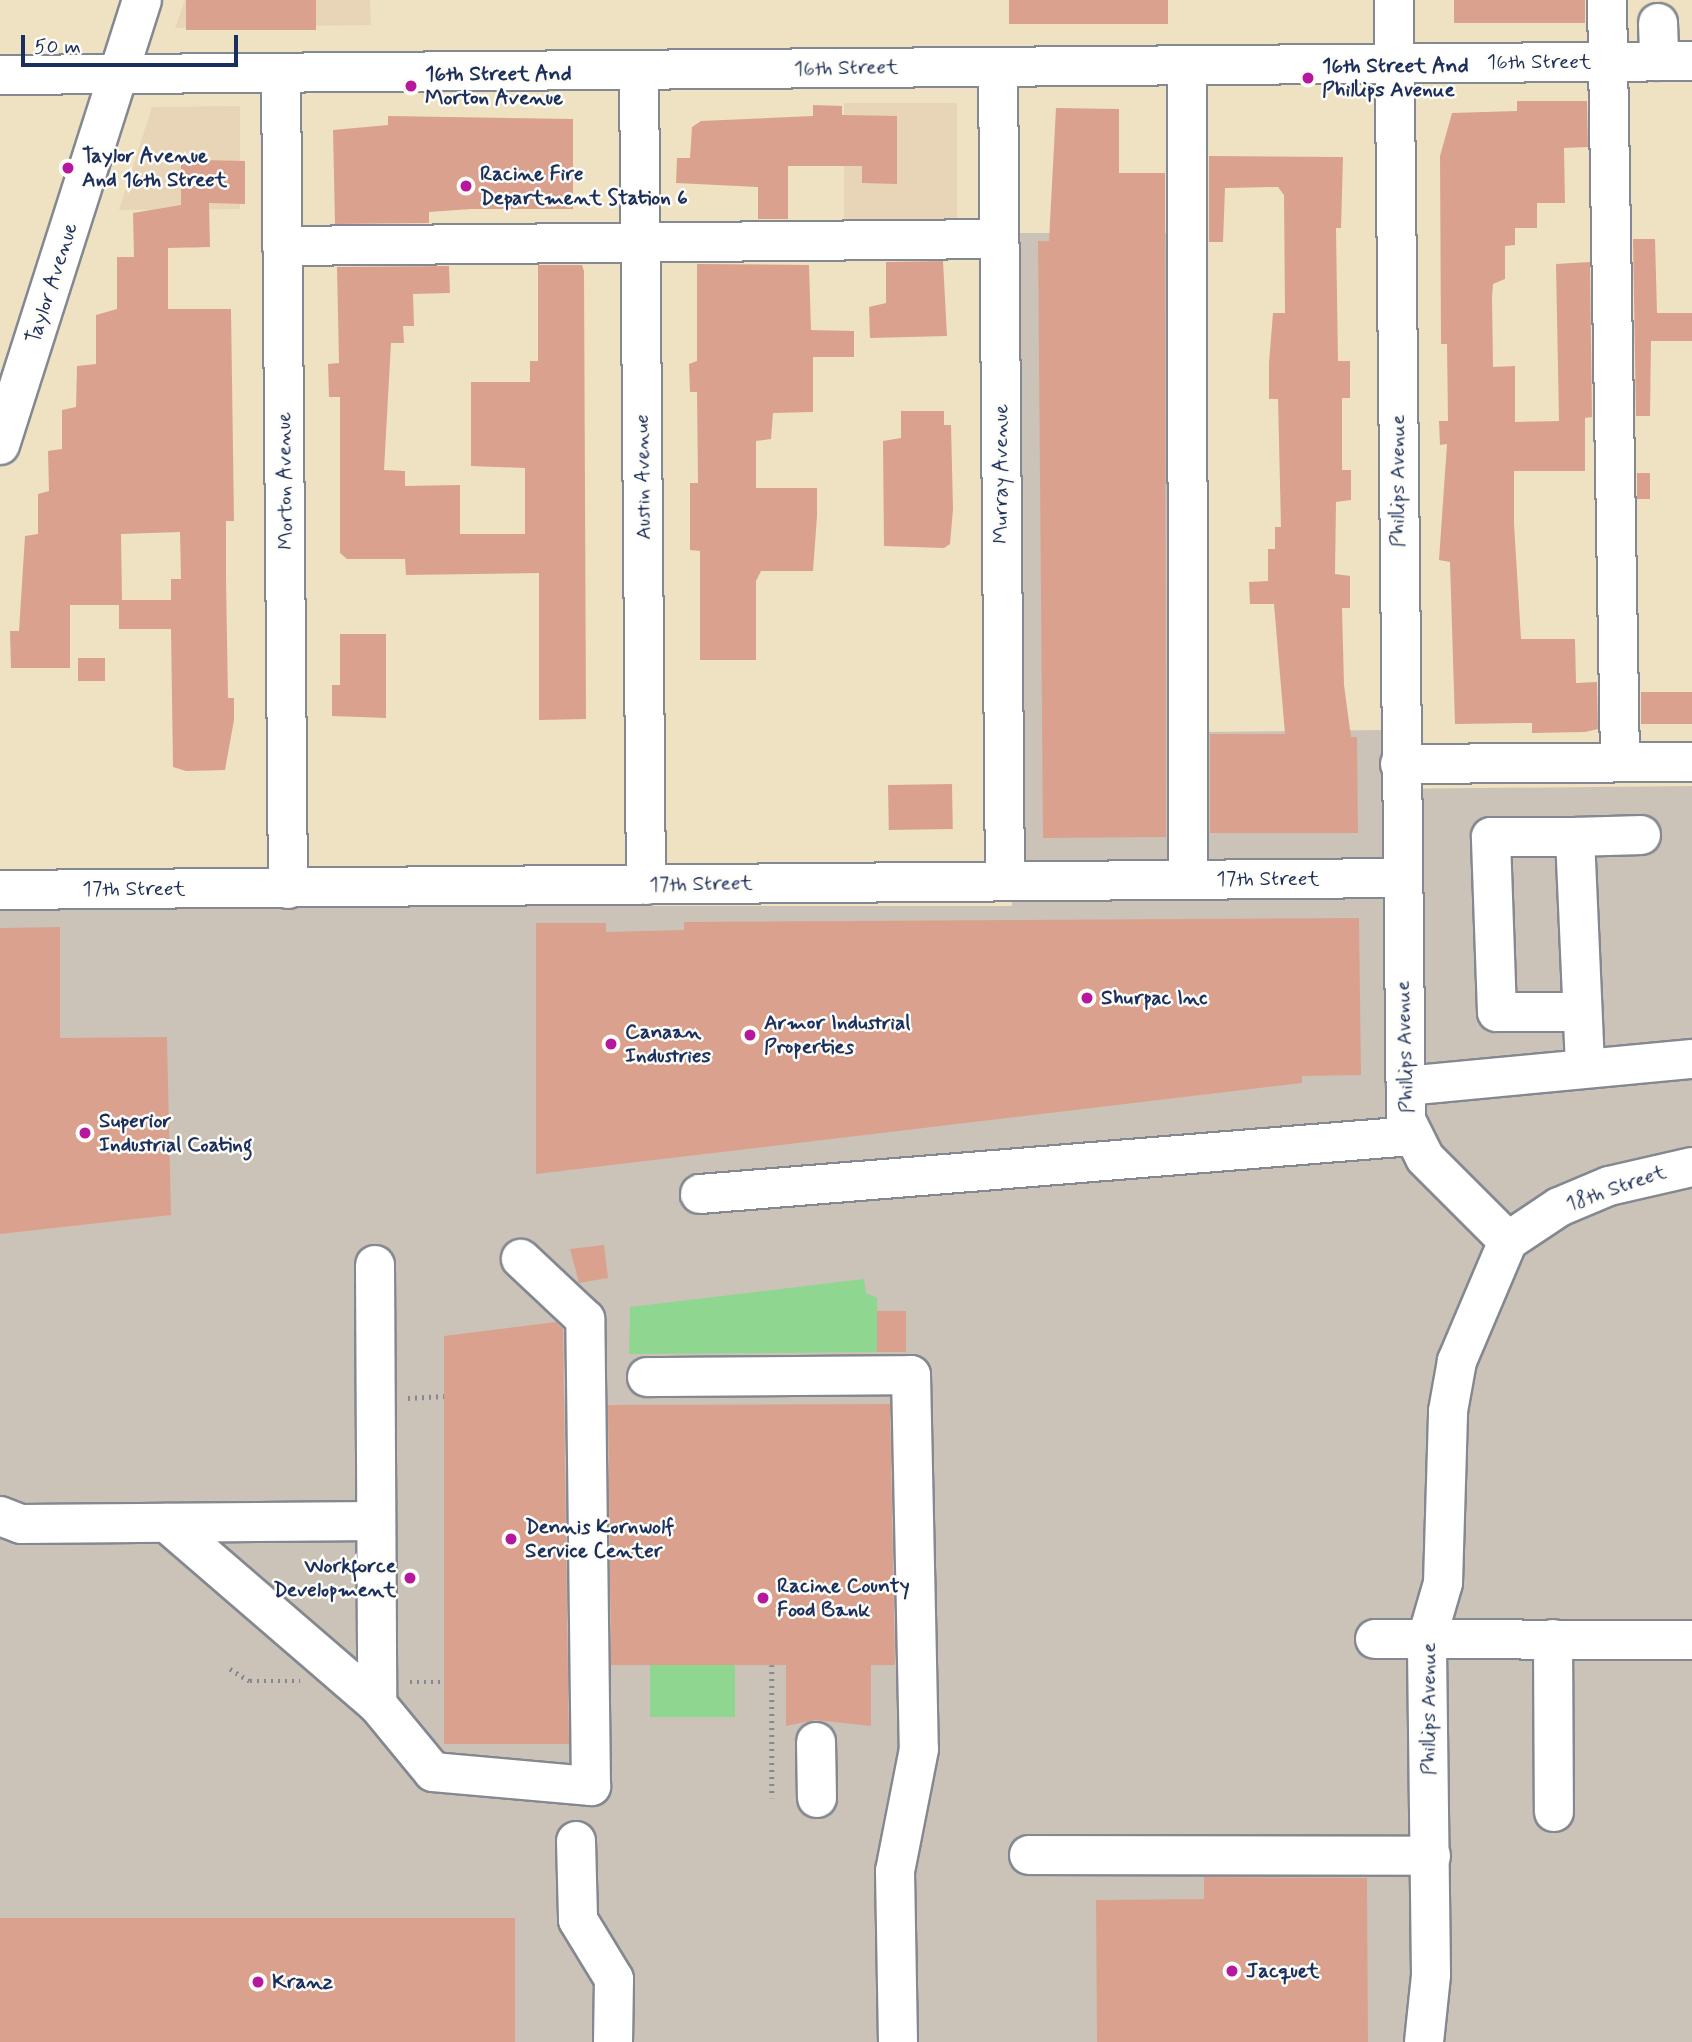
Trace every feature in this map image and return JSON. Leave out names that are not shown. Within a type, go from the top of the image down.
[{"type":"street","name":"Taylor Avenue","points":[[0,445],[142,0]]},
{"type":"street","name":"Phillips Avenue","points":[[1394,0],[1401,878],[1406,1086],[1411,1136],[1508,1241],[1457,1361],[1448,1411],[1443,1583],[1427,1638],[1431,1856],[1424,2042]]},
{"type":"street","points":[[1607,0],[1620,762]]},
{"type":"street","points":[[1658,23],[1675,61]]},
{"type":"street","name":"16th Street","points":[[0,75],[1675,61]]},
{"type":"street","points":[[1187,65],[1188,880]]},
{"type":"street","name":"Murray Avenue","points":[[998,67],[1004,881]]},
{"type":"street","name":"Austin Avenue","points":[[639,70],[646,885]]},
{"type":"street","name":"Morton Avenue","points":[[281,73],[288,889]]},
{"type":"street","points":[[282,246],[999,239]]},
{"type":"street","points":[[1400,764],[1692,762]]},
{"type":"street","points":[[1581,1012],[1497,1012],[1491,837],[1641,835]]},
{"type":"street","points":[[1575,837],[1585,1067]]},
{"type":"street","name":"17th Street","points":[[0,890],[1401,878]]},
{"type":"street","points":[[1406,1086],[1692,1059]]},
{"type":"street","points":[[700,1194],[1411,1136]]},
{"type":"street","name":"18th Street","points":[[1508,1241],[1559,1207],[1609,1186],[1692,1167]]},
{"type":"street","points":[[167,1522],[377,1704],[433,1772],[591,1786],[585,1319],[521,1259]]},
{"type":"street","points":[[375,1265],[377,1704]]},
{"type":"street","points":[[647,1377],[911,1375],[919,1749],[895,1871],[898,2042]]},
{"type":"street","points":[[0,1516],[21,1524],[376,1521]]},
{"type":"street","points":[[1375,1639],[1692,1640]]},
{"type":"street","points":[[1553,1639],[1554,1812]]},
{"type":"street","points":[[816,1742],[817,1798]]},
{"type":"street","points":[[576,1841],[578,1920],[614,1979],[613,2042]]},
{"type":"street","points":[[1029,1855],[1431,1856]]},
{"type":"path","points":[[408,1398],[444,1396]]},
{"type":"path","points":[[772,1665],[772,1798]]},
{"type":"path","points":[[230,1669],[250,1681],[310,1682]]},
{"type":"path","points":[[410,1682],[444,1682]]},
{"type":"shaded area","points":[[185,0],[370,0],[371,25],[175,28]]},
{"type":"shaded area","points":[[844,103],[957,103],[957,238],[844,238]]},
{"type":"shaded area","points":[[240,106],[240,209],[119,210],[152,107]]},
{"type":"shaded area","points":[[1010,233],[1179,233],[1202,732],[1382,730],[1382,789],[1692,786],[1692,2042],[0,2042],[0,906],[1012,906]]},
{"type":"green space","points":[[864,1279],[866,1293],[877,1298],[878,1352],[629,1354],[630,1307]]},
{"type":"green space","points":[[650,1665],[735,1665],[735,1717],[650,1717]]},
{"type":"building","points":[[186,0],[316,0],[316,30],[186,30]]},
{"type":"building","points":[[1009,0],[1168,0],[1168,24],[1009,24]]},
{"type":"building","points":[[1454,0],[1585,0],[1585,23],[1454,23]]},
{"type":"building","points":[[1517,101],[1587,101],[1588,147],[1564,148],[1565,203],[1537,203],[1537,228],[1515,228],[1515,245],[1505,246],[1505,279],[1493,284],[1492,297],[1493,367],[1515,366],[1515,422],[1559,421],[1556,264],[1590,262],[1592,417],[1585,418],[1585,471],[1514,471],[1514,524],[1521,639],[1575,639],[1576,683],[1597,682],[1598,729],[1585,732],[1532,733],[1532,723],[1455,724],[1450,562],[1439,560],[1447,444],[1440,445],[1439,421],[1448,421],[1447,344],[1441,344],[1440,156],[1452,113],[1517,111]]},
{"type":"building","points":[[813,105],[842,106],[842,115],[897,116],[897,184],[862,183],[862,166],[788,166],[788,219],[758,219],[758,187],[676,183],[677,158],[690,158],[692,127],[701,121],[813,116]]},
{"type":"building","points":[[1056,108],[1119,109],[1119,173],[1165,173],[1166,837],[1043,838],[1038,241],[1049,241]]},
{"type":"building","points":[[388,116],[573,119],[573,209],[471,209],[429,212],[429,223],[335,224],[333,130],[388,125]]},
{"type":"building","points":[[1209,156],[1343,157],[1341,228],[1336,228],[1338,361],[1350,361],[1350,398],[1342,398],[1342,470],[1351,470],[1351,500],[1336,502],[1335,574],[1350,576],[1350,608],[1342,608],[1344,685],[1351,737],[1357,737],[1358,833],[1210,833],[1210,734],[1285,734],[1274,604],[1250,604],[1249,582],[1268,581],[1268,549],[1275,549],[1275,527],[1281,527],[1278,399],[1269,399],[1269,363],[1273,313],[1285,313],[1284,195],[1278,187],[1225,188],[1223,242],[1209,242]]},
{"type":"building","points":[[245,161],[245,204],[209,203],[210,247],[168,248],[168,309],[231,309],[234,521],[226,521],[226,578],[228,698],[234,698],[234,720],[225,770],[186,771],[173,767],[171,629],[119,629],[119,605],[70,605],[70,668],[11,668],[10,631],[19,631],[25,536],[38,534],[38,494],[49,491],[48,451],[62,449],[62,410],[76,407],[77,366],[96,364],[96,315],[117,309],[117,257],[134,257],[133,213],[181,205],[181,162]],"holes":[[[180,532],[181,579],[171,579],[171,600],[122,600],[121,534]]]},
{"type":"building","points":[[1633,239],[1655,239],[1657,313],[1692,313],[1692,341],[1651,341],[1650,416],[1636,416]]},
{"type":"building","points":[[943,261],[947,336],[870,338],[869,307],[886,303],[886,262]]},
{"type":"building","points":[[697,264],[809,265],[811,330],[854,331],[854,357],[813,357],[813,412],[773,413],[771,439],[756,441],[756,488],[817,488],[817,516],[813,571],[761,571],[756,581],[756,660],[700,660],[700,551],[690,550],[690,483],[698,483],[697,392],[690,392],[689,364],[697,361]]},
{"type":"building","points":[[538,265],[582,265],[584,271],[586,719],[539,720],[539,573],[406,575],[405,559],[347,559],[340,553],[340,397],[329,397],[328,364],[339,363],[337,267],[449,266],[450,293],[413,294],[414,326],[403,326],[404,343],[391,343],[384,470],[405,471],[405,486],[460,485],[460,534],[525,534],[525,468],[471,466],[471,382],[530,382],[530,361],[538,361]]},
{"type":"building","points":[[901,411],[944,411],[944,425],[951,425],[953,509],[950,544],[944,548],[884,546],[883,441],[901,438]]},
{"type":"building","points":[[1637,473],[1650,473],[1650,499],[1637,499]]},
{"type":"building","points":[[340,634],[386,634],[386,718],[332,716],[332,685],[340,685]]},
{"type":"building","points":[[78,658],[105,658],[105,681],[78,681]]},
{"type":"building","points":[[1641,692],[1692,692],[1692,724],[1641,724]]},
{"type":"building","points":[[952,784],[953,829],[889,830],[888,785]]},
{"type":"building","name":"Shurpac Inc","points":[[1359,918],[1361,1075],[1302,1076],[1302,1083],[536,1174],[536,923],[606,923],[606,932],[684,930],[684,922]]},
{"type":"building","name":"Superior Industrial Coating","points":[[60,927],[60,1038],[167,1037],[171,1215],[0,1234],[0,928]]},
{"type":"building","points":[[604,1245],[608,1278],[579,1283],[570,1249]]},
{"type":"building","points":[[877,1311],[906,1311],[906,1352],[877,1352]]},
{"type":"building","name":"Dennis Kornwolf Service Center","points":[[556,1322],[563,1329],[569,1744],[444,1744],[444,1336]]},
{"type":"building","name":"Racine County Food Bank","points":[[890,1404],[895,1665],[871,1665],[871,1726],[816,1720],[786,1726],[786,1665],[611,1665],[608,1405]]},
{"type":"building","name":"Jacquet","points":[[1204,1877],[1367,1878],[1368,2042],[1097,2042],[1096,1900],[1204,1899]]},
{"type":"building","name":"Kranz","points":[[0,1918],[515,1918],[515,2042],[0,2042]]},
{"type":"place","name":"16th Street And Phillips Avenue","points":[[1308,78]]},
{"type":"place","name":"16th Street And Morton Avenue","points":[[411,86]]},
{"type":"place","name":"Taylor Avenue And 16th Street","points":[[68,168]]},
{"type":"place","name":"Racine Fire Department Station 6","points":[[466,186]]},
{"type":"place","name":"Shurpac Inc","points":[[1087,998]]},
{"type":"place","name":"Armor Industrial Properties","points":[[750,1035]]},
{"type":"place","name":"Canaan Industries","points":[[611,1044]]},
{"type":"place","name":"Superior Industrial Coating","points":[[85,1133]]},
{"type":"place","name":"Dennis Kornwolf Service Center","points":[[511,1539]]},
{"type":"place","name":"Workforce Development","points":[[410,1578]]},
{"type":"place","name":"Racine County Food Bank","points":[[763,1598]]},
{"type":"place","name":"Jacquet","points":[[1232,1971]]},
{"type":"place","name":"Kranz","points":[[258,1982]]}]
